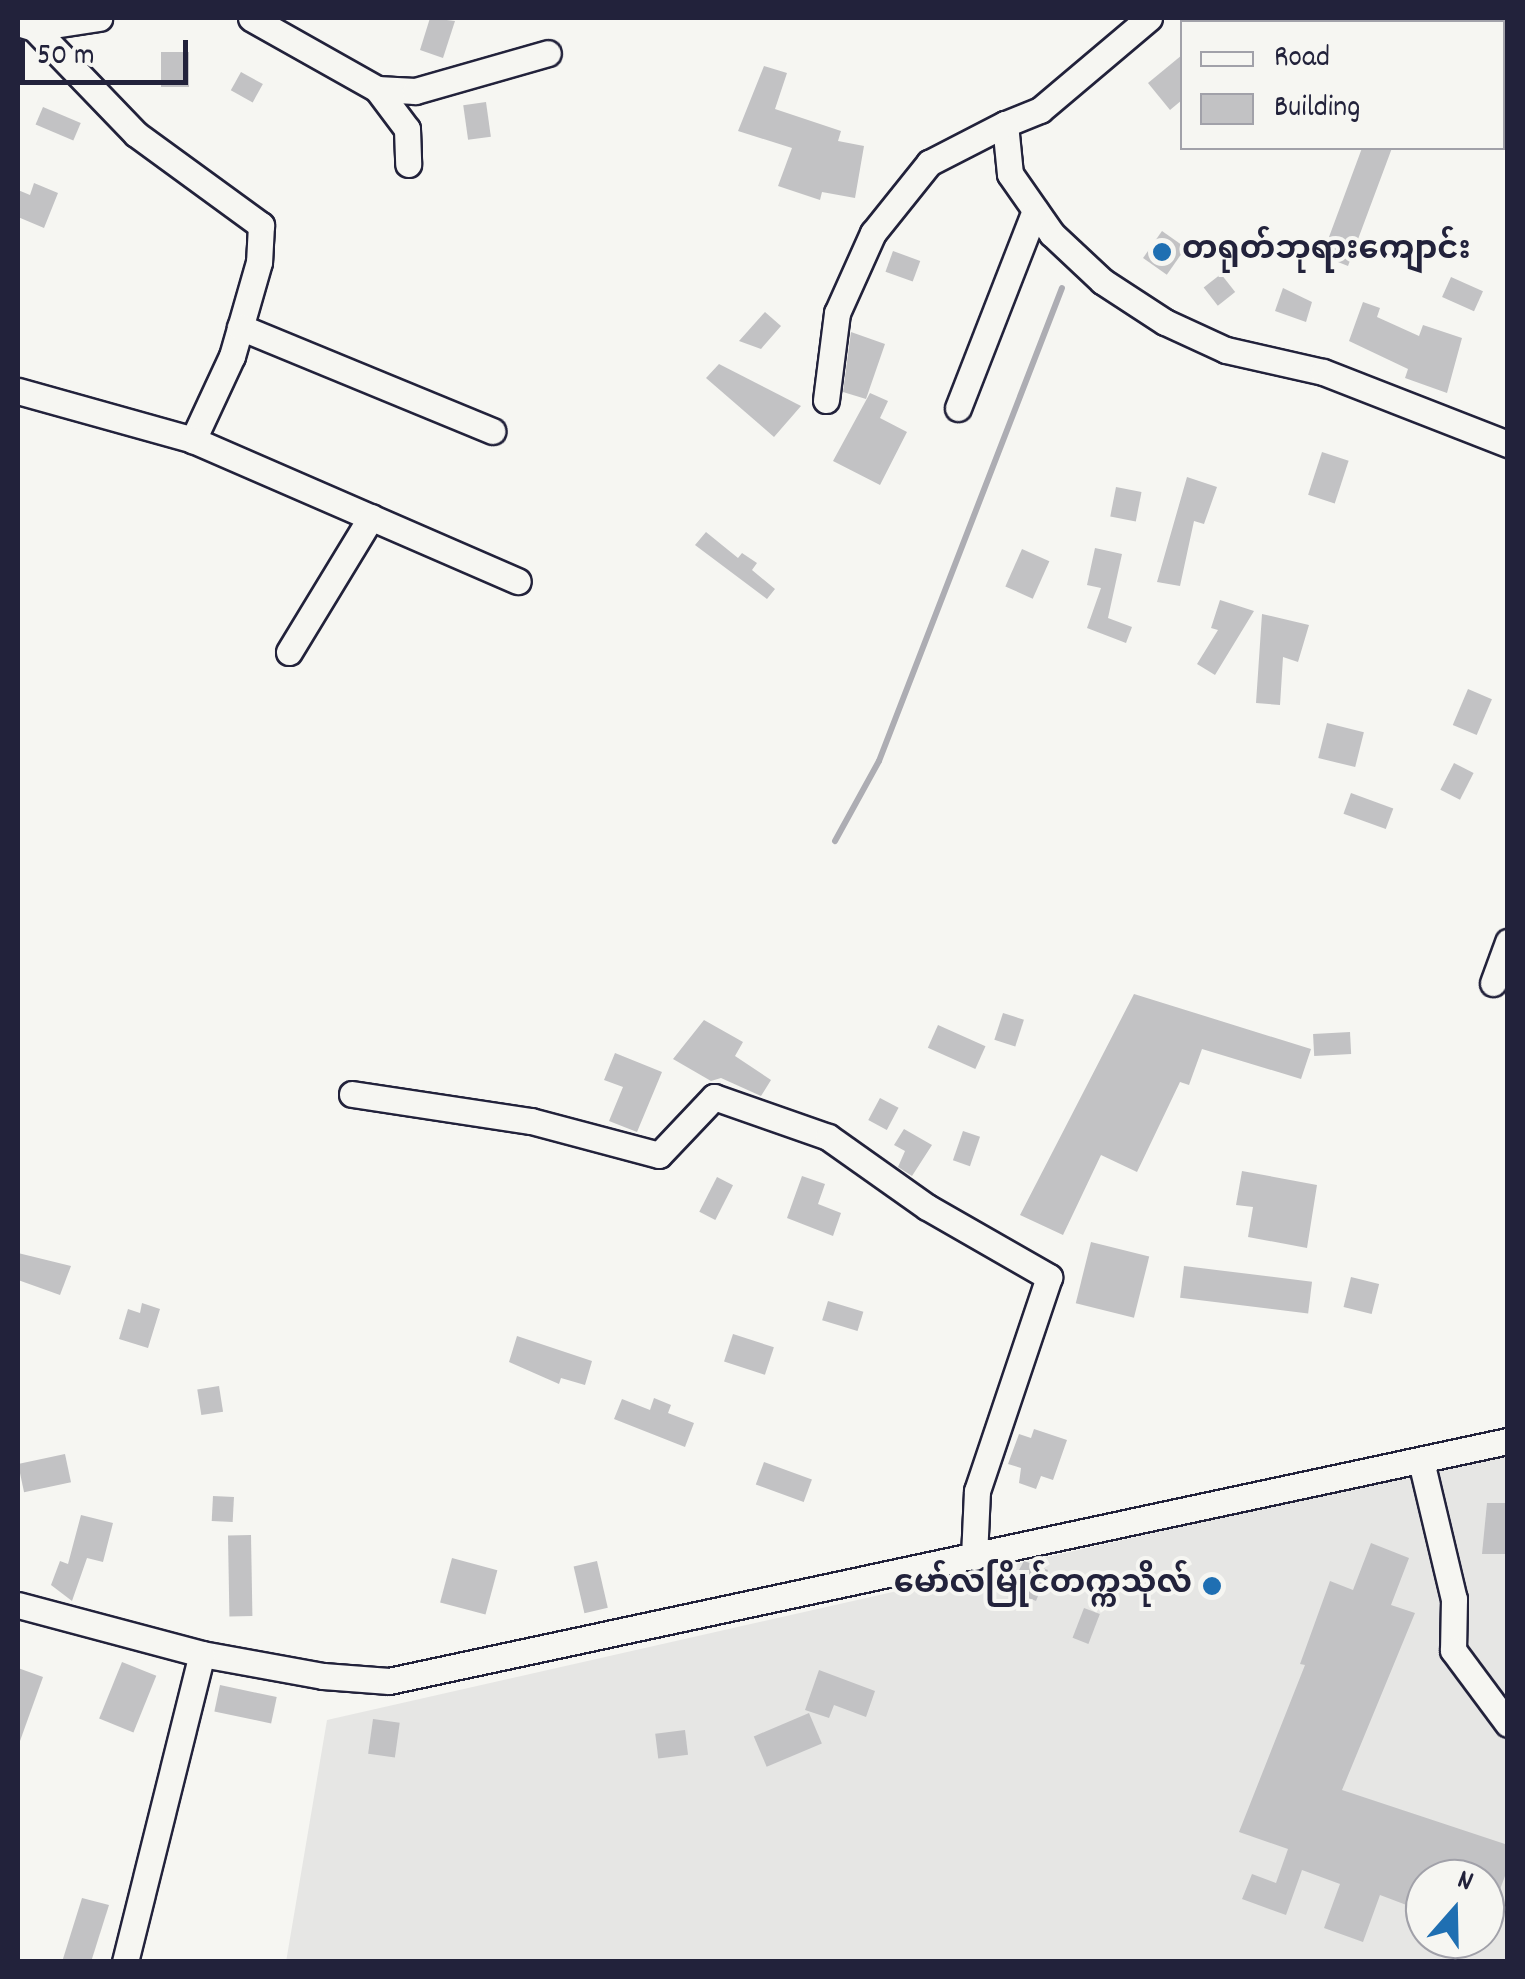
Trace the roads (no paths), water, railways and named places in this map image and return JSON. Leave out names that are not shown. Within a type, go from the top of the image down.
[{"type":"street","points":[[26,26],[99,18]]},
{"type":"street","points":[[250,18],[376,89],[407,129],[408,164]]},
{"type":"street","points":[[826,400],[837,313],[874,233],[928,164],[1040,110],[1149,18]]},
{"type":"street","points":[[26,26],[136,134],[261,225],[259,262],[240,327],[193,440]]},
{"type":"street","points":[[376,89],[415,91],[548,53]]},
{"type":"street","points":[[1006,124],[1010,174],[1036,211],[1102,280],[1164,322],[1226,350],[1323,372],[1508,444]]},
{"type":"street","points":[[958,408],[1036,211]]},
{"type":"street","points":[[240,327],[492,431]]},
{"type":"street","points":[[18,392],[193,440],[518,581]]},
{"type":"street","points":[[289,652],[371,517]]},
{"type":"street","points":[[1493,983],[1506,952]]},
{"type":"street","points":[[352,1094],[531,1121],[660,1155],[714,1097],[828,1136],[927,1208],[1049,1278],[977,1492],[974,1558]]},
{"type":"street","points":[[18,1606],[202,1654],[322,1676],[389,1681],[1508,1441]]},
{"type":"street","points":[[1420,1461],[1454,1598],[1453,1650],[1508,1724]]},
{"type":"street","points":[[125,1962],[202,1654]]},
{"type":"waterway","points":[[835,841],[879,761],[1062,288]]},
{"type":"place","name":"တရုတ်ဘုရားကျောင်း","points":[[1162,252]]},
{"type":"place","name":"မော်လမြိုင်တက္ကသိုလ်","points":[[1212,1586]]}]
